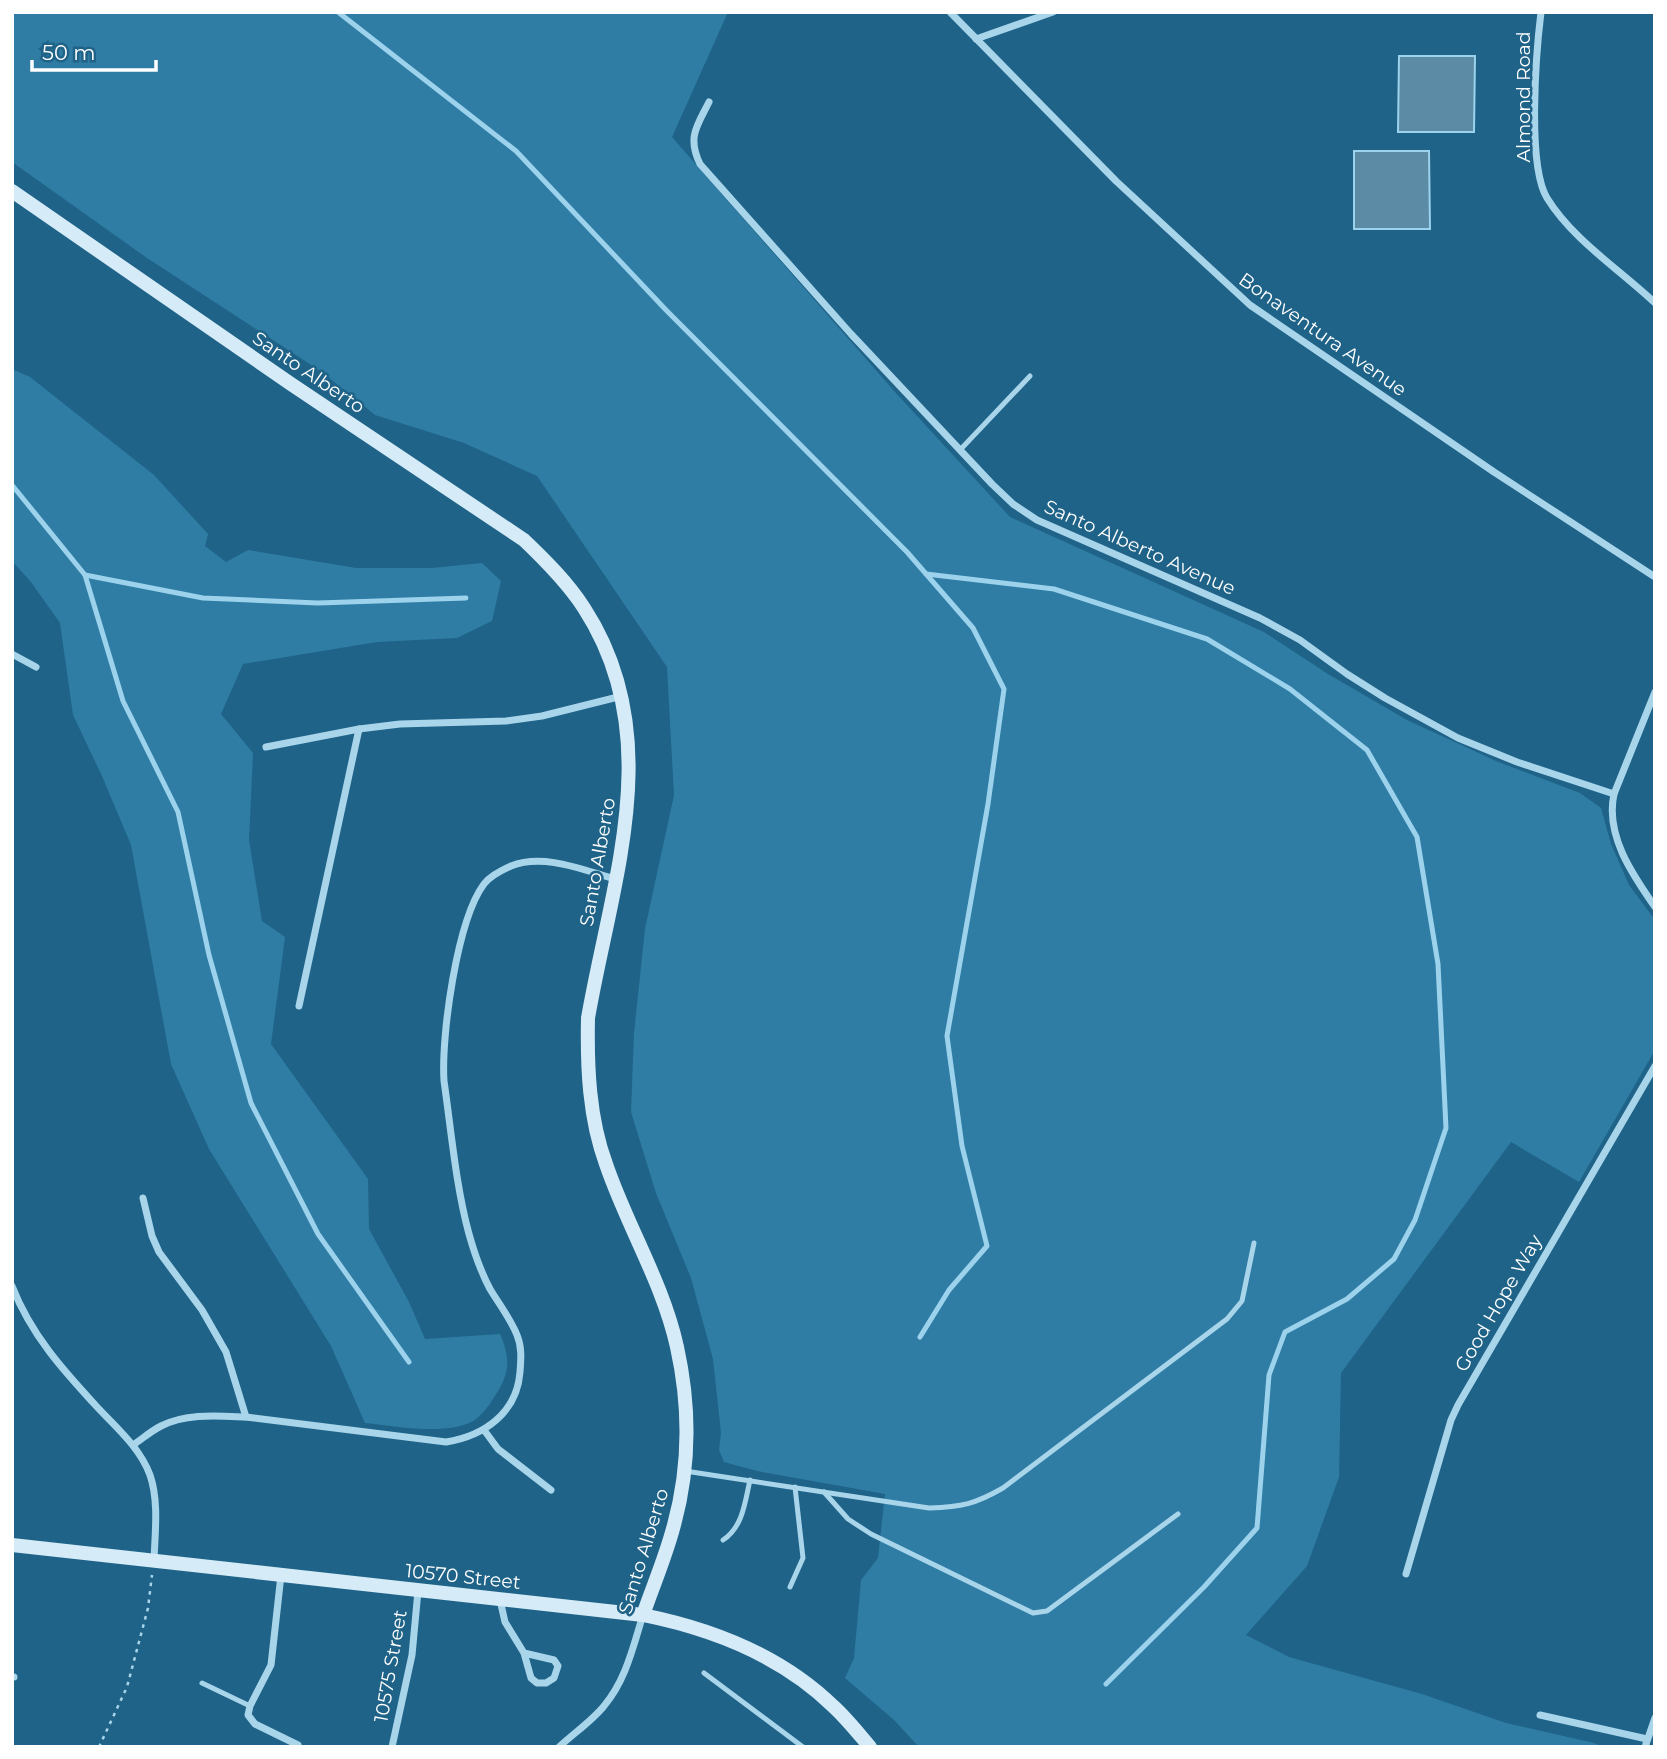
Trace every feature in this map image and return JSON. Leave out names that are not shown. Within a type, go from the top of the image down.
[{"type":"street","name":"Bonaventura Avenue","points":[[950,12],[1116,181],[1250,305],[1483,465],[1655,577]]},
{"type":"street","points":[[976,39],[1053,12]]},
{"type":"street","name":"Almond Road","points":[[1541,12],[1537,46],[1535,140],[1538,171],[1545,195],[1559,215],[1585,242],[1655,303]]},
{"type":"street","name":"Santo Alberto Avenue","points":[[709,102],[694,133],[693,149],[700,164],[851,334],[1006,497],[1037,520],[1260,618],[1300,640],[1385,698],[1458,738],[1517,762],[1615,794]]},
{"type":"street","name":"Santo Alberto","points":[[12,191],[524,540],[550,565],[583,606],[600,634],[622,695],[630,762],[629,794],[588,1018],[587,1050],[591,1104],[606,1164],[667,1311],[677,1347],[686,1410],[685,1471],[674,1527],[625,1673],[603,1708],[559,1747]]},
{"type":"street","points":[[12,654],[36,667]]},
{"type":"street","points":[[1655,692],[1615,794],[1612,812],[1620,848],[1655,907]]},
{"type":"street","points":[[266,747],[400,724],[506,721],[542,716],[622,695]]},
{"type":"street","points":[[299,1006],[359,729]]},
{"type":"street","points":[[133,1445],[161,1426],[180,1420],[216,1416],[246,1417],[446,1441],[459,1440],[484,1430],[507,1411],[519,1384],[522,1355],[518,1337],[508,1315],[490,1288],[468,1232],[452,1141],[442,1058],[444,1031],[460,945],[472,908],[485,883],[512,865],[533,861],[562,864],[615,880]]},
{"type":"street","name":"Good Hope Way","points":[[1406,1574],[1451,1420],[1458,1405],[1655,1066]]},
{"type":"street","points":[[143,1198],[152,1236],[159,1252],[202,1310],[226,1352],[246,1417]]},
{"type":"street","points":[[12,1286],[32,1329],[53,1359],[133,1445],[147,1469],[153,1489],[154,1561]]},
{"type":"street","points":[[484,1430],[498,1449],[551,1490]]},
{"type":"street","name":"10570 Street","points":[[12,1545],[643,1615],[697,1627],[723,1636],[759,1654],[808,1685],[834,1707],[866,1745]]},
{"type":"street","points":[[281,1575],[271,1664],[248,1715],[250,1720],[298,1745]]},
{"type":"street","name":"10575 Street","points":[[392,1747],[412,1655],[418,1591]]},
{"type":"street","points":[[500,1600],[505,1622],[524,1653],[533,1681],[546,1683],[557,1673],[558,1667],[554,1660],[524,1653]]},
{"type":"street","points":[[1540,1715],[1646,1743],[1655,1718]]},
{"type":"lane","points":[[960,450],[1030,376]]},
{"type":"lane","points":[[685,1471],[929,1508],[976,1503],[997,1491],[1227,1319],[1242,1301],[1254,1243]]},
{"type":"lane","points":[[723,1540],[733,1534],[738,1524],[750,1480]]},
{"type":"lane","points":[[790,1587],[803,1558],[795,1487]]},
{"type":"lane","points":[[824,1492],[848,1519],[871,1534],[1033,1613],[1047,1611],[1178,1514]]},
{"type":"lane","points":[[704,1672],[803,1747]]},
{"type":"lane","points":[[202,1683],[250,1706]]},
{"type":"path","points":[[99,1747],[127,1687],[137,1656],[148,1608],[154,1561]]},
{"type":"shaded area","points":[[12,12],[728,12],[672,137],[895,392],[1010,517],[1264,632],[1328,674],[1407,720],[1496,761],[1580,793],[1601,808],[1611,844],[1629,885],[1655,920],[1655,1050],[1579,1182],[1511,1142],[1341,1373],[1339,1477],[1307,1566],[1246,1635],[1289,1657],[1422,1694],[1506,1723],[1603,1747],[919,1747],[894,1720],[845,1678],[854,1658],[861,1580],[878,1558],[885,1494],[757,1471],[724,1462],[719,1450],[721,1433],[713,1359],[691,1278],[656,1193],[631,1112],[634,1033],[645,929],[674,795],[667,667],[537,476],[464,443],[375,415],[322,372],[147,258],[12,162]]},
{"type":"shaded area","points":[[1399,56],[1475,56],[1474,132],[1398,132]]},
{"type":"shaded area","points":[[1354,151],[1429,151],[1430,229],[1354,229]]},
{"type":"shaded area","points":[[12,369],[30,377],[154,475],[208,534],[205,546],[226,562],[248,550],[356,568],[432,568],[482,563],[501,581],[492,621],[457,638],[377,642],[243,664],[221,714],[253,753],[249,840],[262,921],[285,937],[271,1044],[368,1179],[369,1229],[409,1302],[425,1339],[500,1334],[507,1356],[505,1376],[486,1409],[469,1423],[458,1427],[432,1429],[365,1423],[331,1346],[209,1149],[171,1064],[131,845],[73,715],[60,623],[31,582],[12,561]]},
{"type":"waterway","points":[[338,12],[516,151],[666,310],[907,552],[973,628],[1004,689],[988,804],[947,1036],[962,1146],[987,1246],[949,1290],[920,1337]]},
{"type":"waterway","points":[[12,485],[85,575],[123,701],[178,812],[209,955],[251,1103],[318,1234],[409,1362]]},
{"type":"waterway","points":[[926,574],[1054,589],[1207,639],[1290,689],[1367,750],[1417,837],[1438,964],[1446,1128],[1415,1220],[1394,1259],[1347,1299],[1285,1332],[1269,1375],[1257,1528],[1204,1587],[1106,1684]]},
{"type":"waterway","points":[[85,575],[203,598],[318,603],[466,598]]}]
